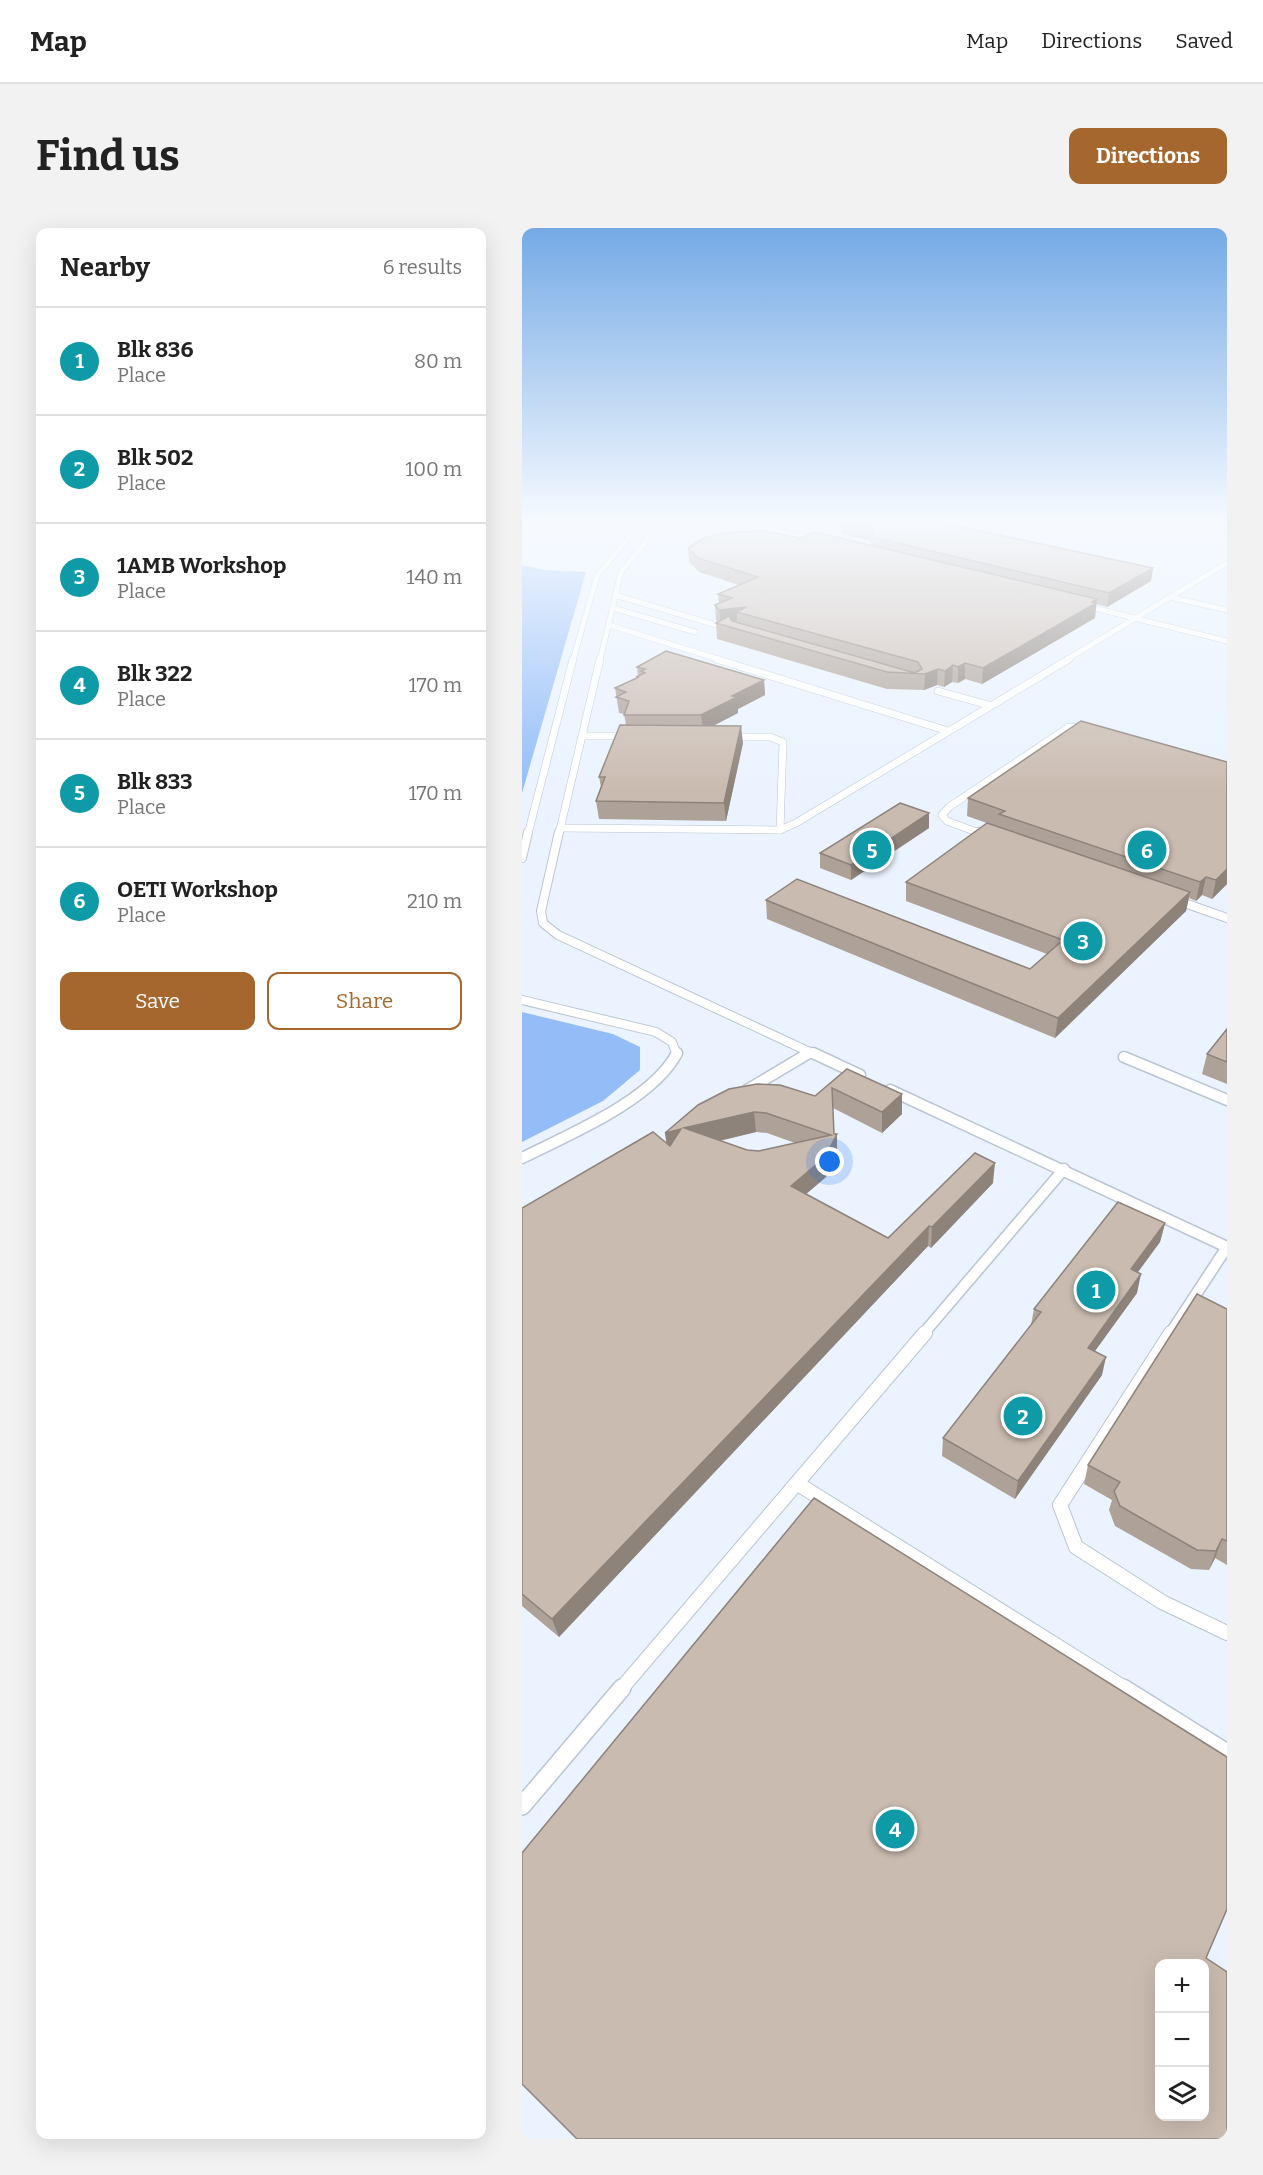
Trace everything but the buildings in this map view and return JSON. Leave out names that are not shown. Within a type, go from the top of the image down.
[{"type":"lane","points":[[522,858],[561,702],[587,611]]},
{"type":"lane","points":[[612,611],[541,911],[543,923],[558,935],[1227,1247],[1060,1505],[1076,1547],[1162,1602],[1227,1633]]},
{"type":"lane","points":[[624,611],[695,632]]},
{"type":"lane","points":[[668,611],[716,626]]},
{"type":"lane","points":[[1105,611],[1227,641]]},
{"type":"lane","points":[[560,828],[780,830],[796,823],[1145,611]]},
{"type":"lane","points":[[609,625],[948,731]]},
{"type":"lane","points":[[695,663],[700,654]]},
{"type":"lane","points":[[751,677],[768,675]]},
{"type":"lane","points":[[938,691],[988,705]]},
{"type":"lane","points":[[1000,840],[955,825],[942,815],[949,807],[1069,727],[1076,725],[1093,730]]},
{"type":"lane","points":[[583,736],[636,736]]},
{"type":"lane","points":[[725,737],[770,737],[783,742],[780,830]]},
{"type":"lane","points":[[1170,898],[1227,918]]},
{"type":"lane","points":[[522,1000],[656,1032],[672,1042],[677,1054],[666,1071],[624,1104],[522,1158]]},
{"type":"lane","points":[[739,1095],[811,1052]]},
{"type":"lane","points":[[1124,1057],[1227,1100]]},
{"type":"lane","points":[[522,1806],[1064,1169]]},
{"type":"lane","points":[[798,1484],[1227,1754]]},
{"type":"shaded area","points":[[522,611],[575,611],[522,793]]},
{"type":"shaded area","points":[[522,1012],[613,1034],[640,1047],[640,1070],[603,1101],[522,1142]]},
{"type":"place","name":"Blk 833","points":[[872,850]]},
{"type":"place","name":"OETI Workshop","points":[[1147,850]]},
{"type":"place","name":"1AMB Workshop","points":[[1083,941]]},
{"type":"place","name":"Blk 836","points":[[1096,1290]]},
{"type":"place","name":"Blk 502","points":[[1023,1416]]},
{"type":"place","name":"Blk 322","points":[[895,1829]]}]
